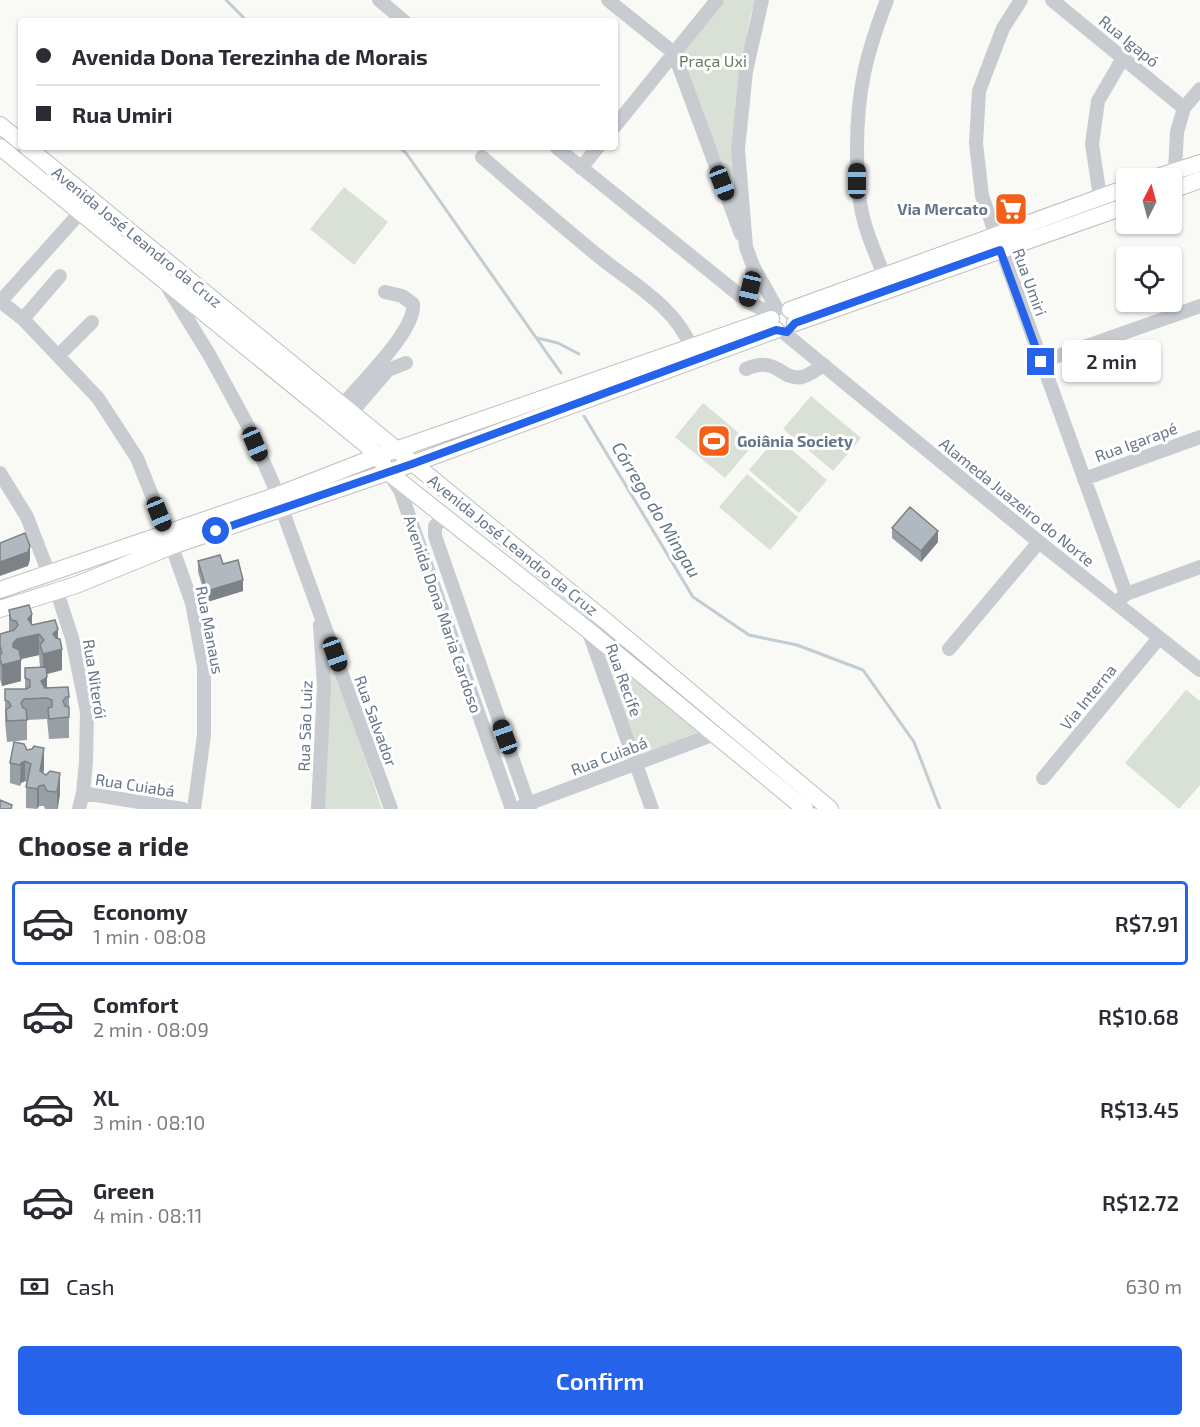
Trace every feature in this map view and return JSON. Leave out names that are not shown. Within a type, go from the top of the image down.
[{"type":"main road","points":[[0,125],[18,140]]},
{"type":"main road","name":"Avenida José Leandro da Cruz","points":[[0,147],[86,207],[348,409],[412,464],[607,621],[830,809]]},
{"type":"main road","name":"Avenida José Leandro da Cruz","points":[[30,150],[86,207],[163,279],[378,456]]},
{"type":"main road","points":[[1182,169],[1200,163]]},
{"type":"main road","points":[[1182,186],[1200,180]]},
{"type":"main road","points":[[0,590],[70,566],[169,539],[280,502],[412,464],[782,320],[997,242],[1116,192]]},
{"type":"main road","points":[[280,502],[378,456],[691,347],[782,320],[884,274],[1116,209]]},
{"type":"main road","name":"Avenida Dona Maria Cardoso","points":[[378,456],[388,472]]},
{"type":"main road","name":"Avenida José Leandro da Cruz","points":[[388,472],[588,630],[805,809]]},
{"type":"main road","points":[[0,609],[76,585],[169,539]]},
{"type":"street","points":[[379,0],[400,18]]},
{"type":"street","points":[[608,0],[674,53],[753,266],[782,320]]},
{"type":"street","points":[[618,122],[717,0]]},
{"type":"street","points":[[746,248],[738,149],[746,71],[762,0]]},
{"type":"street","points":[[884,274],[866,230],[857,181],[857,112],[872,37],[887,0]]},
{"type":"street","name":"Rua Umiri","points":[[1021,0],[1003,28],[979,91],[976,143],[982,196],[1084,479],[1121,598]]},
{"type":"street","name":"Rua Igapó","points":[[1052,0],[1184,108]]},
{"type":"street","points":[[1100,198],[1092,144],[1098,100],[1123,58]]},
{"type":"street","points":[[1175,168],[1177,132],[1184,108],[1200,89]]},
{"type":"street","points":[[560,150],[748,302],[782,320]]},
{"type":"street","points":[[581,168],[596,150]]},
{"type":"street","points":[[482,157],[597,255],[658,302],[685,332],[691,347]]},
{"type":"street","points":[[0,302],[86,207]]},
{"type":"street","points":[[748,302],[753,266]]},
{"type":"street","points":[[28,314],[60,276]]},
{"type":"street","name":"Rua Salvador","points":[[163,279],[210,356],[248,426],[280,502],[391,809]]},
{"type":"street","points":[[348,409],[400,337],[412,315],[413,304],[408,299],[385,292]]},
{"type":"street","name":"Rua Manaus","points":[[0,302],[28,314],[64,351],[98,398],[137,458],[169,539],[192,603],[204,667],[204,735],[194,809]]},
{"type":"street","points":[[1041,362],[1200,306]]},
{"type":"street","name":"Alameda Juazeiro do Norte","points":[[782,320],[820,361],[1039,542],[1121,598],[1159,638],[1200,670]]},
{"type":"street","points":[[64,351],[92,322]]},
{"type":"street","points":[[746,369],[757,364],[768,364],[793,376],[801,377],[820,361]]},
{"type":"street","points":[[348,409],[388,370],[406,363]]},
{"type":"street","name":"Rua Igarapé","points":[[1084,479],[1200,437]]},
{"type":"street","name":"Avenida Dona Maria Cardoso","points":[[388,472],[400,490],[513,809]]},
{"type":"street","points":[[0,473],[27,518],[49,574]]},
{"type":"street","name":"Avenida Dona Maria Cardoso","points":[[445,517],[435,526],[435,536],[529,806]]},
{"type":"street","points":[[950,649],[1039,542]]},
{"type":"street","points":[[70,566],[76,585]]},
{"type":"street","points":[[1121,598],[1200,567]]},
{"type":"street","name":"Rua Niterói","points":[[57,592],[72,638],[87,712],[83,793],[79,809]]},
{"type":"street","name":"Rua São Luiz","points":[[318,809],[324,686],[319,609]]},
{"type":"street","name":"Rua Recife","points":[[588,630],[652,809]]},
{"type":"street","name":"Via Interna","points":[[1043,778],[1159,638]]},
{"type":"street","name":"Rua Cuiabá","points":[[513,809],[529,806],[715,734]]},
{"type":"street","name":"Rua Cuiabá","points":[[83,793],[183,809]]},
{"type":"green space","name":"Praça Uxi","points":[[725,0],[756,0],[750,17],[735,108],[733,190],[679,54]]},
{"type":"green space","points":[[344,187],[388,222],[354,265],[310,229]]},
{"type":"green space","points":[[811,396],[861,438],[833,471],[783,429]]},
{"type":"green space","name":"Goiânia Society","points":[[703,403],[753,445],[725,478],[675,437]]},
{"type":"green space","points":[[777,437],[827,480],[799,513],[749,470]]},
{"type":"green space","points":[[747,474],[798,517],[770,550],[719,507]]},
{"type":"green space","points":[[323,634],[382,809],[321,809]]},
{"type":"green space","points":[[600,648],[706,733],[636,755]]},
{"type":"green space","points":[[1186,690],[1200,701],[1200,785],[1179,809],[1125,763]]},
{"type":"building","points":[[910,507],[938,531],[921,551],[892,528]]},
{"type":"building","points":[[25,533],[30,546],[28,552],[0,562],[0,543]]},
{"type":"building","points":[[220,555],[223,564],[238,560],[243,580],[207,591],[198,561]]},
{"type":"building","points":[[29,605],[32,614],[28,619],[32,625],[55,620],[58,629],[53,634],[60,639],[62,649],[43,654],[40,645],[44,640],[39,634],[17,639],[13,647],[19,650],[21,660],[2,665],[0,634],[14,630],[18,625],[16,621],[11,620],[9,610]]},
{"type":"building","points":[[46,667],[47,677],[41,681],[45,688],[68,687],[69,697],[63,701],[65,706],[69,707],[69,717],[49,719],[48,708],[52,707],[52,700],[47,698],[24,699],[21,703],[26,709],[27,720],[7,721],[6,710],[11,706],[5,700],[5,689],[30,687],[30,680],[25,678],[25,668]]},
{"type":"building","points":[[14,742],[24,744],[27,750],[34,746],[44,748],[40,771],[46,775],[50,771],[60,773],[57,792],[47,791],[44,785],[37,789],[26,787],[31,764],[25,761],[20,765],[10,763]]},
{"type":"building","points":[[0,800],[12,805],[11,809],[0,809]]},
{"type":"waterway","name":"Córrego do Mingau","points":[[226,0],[244,18]]},
{"type":"waterway","name":"Córrego do Mingau","points":[[402,150],[561,373]]},
{"type":"waterway","name":"Córrego do Mingau","points":[[537,338],[558,343],[579,354]]},
{"type":"waterway","name":"Córrego do Mingau","points":[[584,416],[693,597],[749,635],[797,645],[863,670],[914,742],[940,809]]},
{"type":"place","name":"Via Mercato","points":[[1011,209]]},
{"type":"place","name":"Goiânia Society","points":[[714,441]]},
{"type":"route","points":[[216,531],[412,464],[776,330],[787,332],[795,323],[1000,250],[1041,362]]}]
